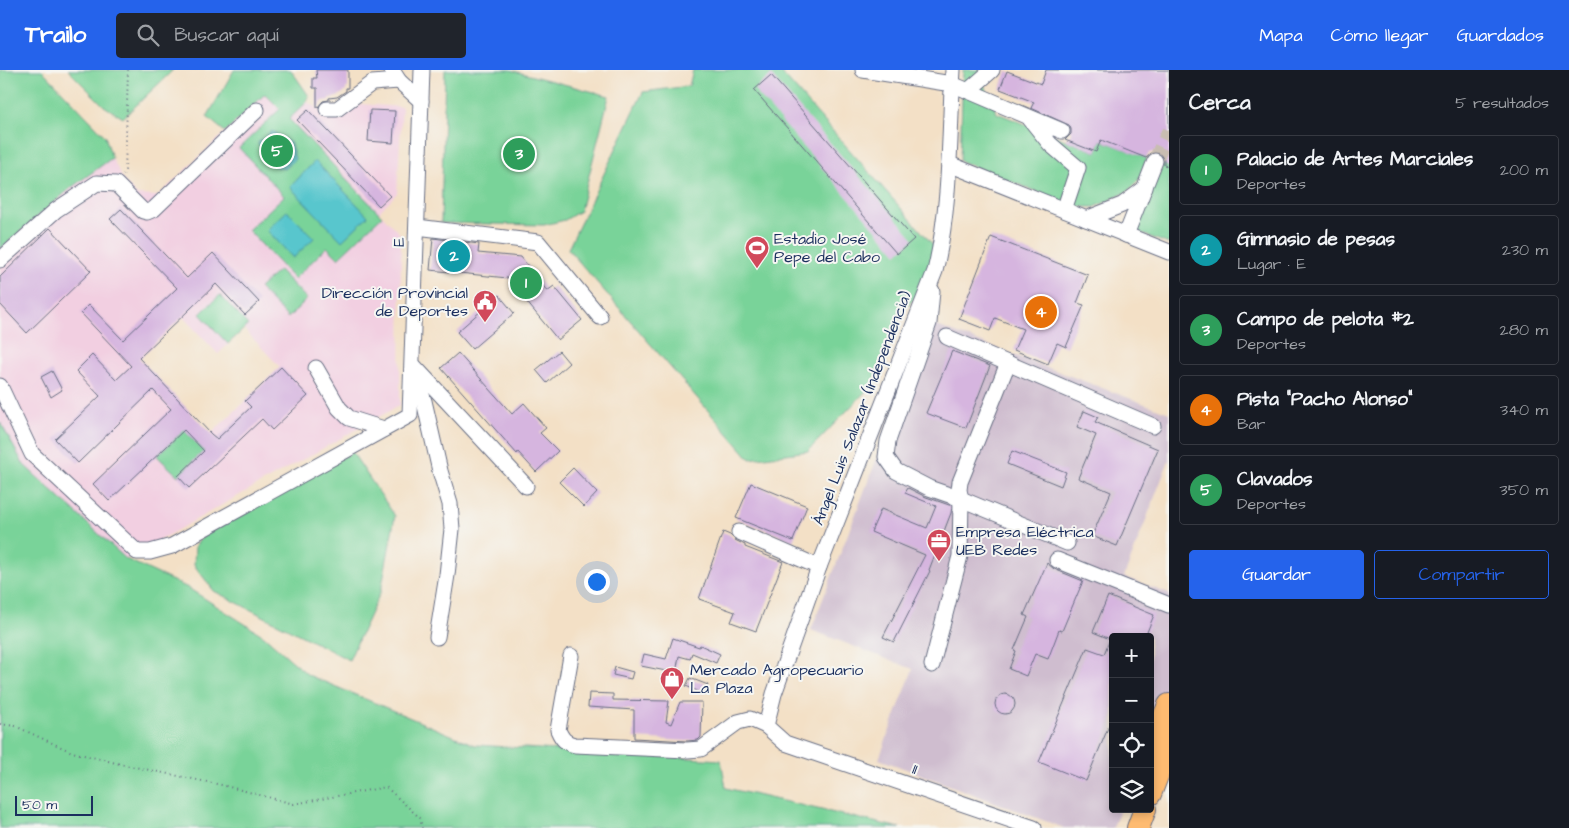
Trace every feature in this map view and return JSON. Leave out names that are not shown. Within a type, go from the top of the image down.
[{"type":"highway","points":[[1154,741],[1169,705]]},
{"type":"highway","points":[[1154,784],[1169,745]]},
{"type":"highway","points":[[1122,828],[1127,813]]},
{"type":"highway","points":[[1138,828],[1144,813]]},
{"type":"street","name":"E","points":[[384,429],[410,415],[422,70]]},
{"type":"street","points":[[863,70],[952,77],[968,91],[1062,131]]},
{"type":"street","points":[[968,91],[992,70]]},
{"type":"street","points":[[327,110],[337,109],[372,83],[396,76],[421,101]]},
{"type":"street","name":"Ángel Luis Salazar (Independencia)","points":[[766,726],[770,692],[935,271],[940,249],[950,164],[952,77]]},
{"type":"street","points":[[0,260],[56,210],[97,183],[116,184],[143,211],[154,210],[257,110]]},
{"type":"street","points":[[1028,117],[1050,144],[1078,168],[1064,210]]},
{"type":"street","points":[[1126,235],[1155,161]]},
{"type":"street","points":[[950,164],[1169,252]]},
{"type":"street","points":[[1086,219],[1122,204],[1145,188]]},
{"type":"street","points":[[417,227],[538,242],[600,317]]},
{"type":"street","points":[[935,271],[929,323],[888,441],[886,457],[896,471],[929,488],[961,499],[1067,543]]},
{"type":"street","points":[[947,337],[1153,426]]},
{"type":"street","points":[[412,363],[526,486]]},
{"type":"street","points":[[412,363],[450,504],[452,529],[437,637]]},
{"type":"street","points":[[932,665],[960,556],[960,482],[1008,363]]},
{"type":"street","points":[[316,368],[339,408],[349,418],[384,429]]},
{"type":"street","points":[[0,386],[32,454],[137,552],[150,552],[172,546],[384,429]]},
{"type":"street","points":[[740,532],[819,567]]},
{"type":"street","points":[[1057,560],[1169,605]]},
{"type":"street","points":[[571,656],[558,730],[566,743],[686,750],[701,749],[738,722],[750,719],[766,726]]},
{"type":"street","name":"11","points":[[766,726],[785,743],[1034,828]]},
{"type":"path","points":[[125,172],[128,70]]},
{"type":"path","points":[[0,724],[15,726],[72,752],[222,785],[294,804],[386,787],[420,818],[422,828]]},
{"type":"shaded area","points":[[265,94],[289,119],[307,102],[339,120],[360,104],[402,107],[397,193],[379,212],[401,235],[400,405],[126,559],[24,465],[0,422],[0,249],[72,187],[112,158],[124,181],[137,195],[158,196]],"holes":[[[183,317],[218,354],[244,329],[280,367],[211,434],[139,359]]]},
{"type":"shaded area","name":"Empresa Eléctrica UEB Redes","points":[[929,323],[1169,413],[1169,460],[1124,577],[1169,594],[1169,681],[1154,720],[1154,633],[1109,633],[1109,813],[1119,813],[1113,828],[1064,828],[879,759],[913,669],[811,630]]},
{"type":"green space","points":[[0,70],[42,70],[105,136],[112,158],[72,187],[0,249]]},
{"type":"green space","points":[[68,70],[173,70],[123,118],[104,106]]},
{"type":"green space","points":[[234,70],[291,70],[309,96],[307,102],[289,119],[382,216],[338,258],[327,247],[294,279],[248,230],[284,196],[239,148],[280,109],[265,94],[225,132],[207,117]]},
{"type":"green space","points":[[445,70],[510,70],[609,96],[580,211],[565,220],[544,225],[441,223]]},
{"type":"green space","name":"Estadio José Pepe del Cabo","points":[[693,70],[779,70],[936,248],[923,289],[899,315],[872,385],[808,451],[750,459],[568,249],[643,92],[689,86]]},
{"type":"green space","points":[[963,70],[990,70],[984,85],[997,113],[1096,152],[1101,140],[1147,158],[1138,181],[1127,192],[1095,207],[1075,207],[960,161]]},
{"type":"green space","points":[[1163,164],[1169,167],[1169,244],[1135,231]]},
{"type":"green space","points":[[279,270],[307,299],[288,318],[259,288]]},
{"type":"green space","points":[[220,295],[248,325],[228,344],[200,314]]},
{"type":"green space","points":[[0,422],[24,465],[126,559],[188,588],[264,636],[308,675],[475,745],[721,760],[726,788],[900,828],[0,828]]},
{"type":"green space","points":[[184,430],[204,451],[178,476],[157,456]]},
{"type":"green space","points":[[352,452],[395,516],[381,591],[349,660],[214,591],[194,565],[195,546],[203,536]]},
{"type":"water","points":[[272,131],[290,143],[295,159],[285,169],[270,165],[258,143]]},
{"type":"water","points":[[315,161],[368,216],[342,241],[290,187]]},
{"type":"water","points":[[287,211],[314,238],[293,258],[267,230]]},
{"type":"building","points":[[316,70],[348,70],[348,88],[346,88],[346,91],[337,97],[323,101],[318,107],[317,88],[313,88],[313,78],[317,78]]},
{"type":"building","points":[[1046,70],[1169,70],[1169,167],[1164,165],[1163,156],[1158,152],[1150,153],[1146,158],[1101,140],[1096,152],[1065,140],[1071,134],[1069,125],[1031,108],[1034,102],[1000,89],[1007,71],[1041,84]]},
{"type":"building","points":[[771,75],[914,239],[897,254],[754,90]]},
{"type":"building","points":[[308,110],[390,196],[379,206],[297,120]]},
{"type":"building","points":[[370,110],[395,111],[393,143],[368,141]]},
{"type":"building","points":[[121,209],[187,278],[213,253],[259,302],[245,315],[216,284],[139,358],[211,434],[217,439],[251,407],[245,401],[281,367],[308,396],[272,430],[262,419],[189,488],[178,476],[204,451],[184,430],[109,501],[93,484],[171,409],[153,390],[78,463],[55,439],[100,396],[76,371],[92,355],[116,380],[131,366],[81,313],[89,305],[123,340],[177,288],[110,219]]},
{"type":"building","points":[[50,228],[91,271],[27,333],[0,304],[0,277]]},
{"type":"building","points":[[991,237],[1088,275],[1077,303],[1084,305],[1066,347],[1057,343],[1048,364],[1014,350],[1023,329],[995,318],[990,331],[959,319]]},
{"type":"building","points":[[433,238],[479,244],[478,253],[521,257],[547,291],[554,286],[582,320],[558,340],[512,284],[517,279],[430,270]]},
{"type":"building","name":"Dirección Provincial de Deportes","points":[[499,295],[514,313],[472,349],[457,332]]},
{"type":"building","points":[[559,351],[569,363],[547,383],[536,370]]},
{"type":"building","points":[[952,351],[990,366],[966,428],[926,413]]},
{"type":"building","points":[[458,353],[512,414],[524,403],[546,428],[540,433],[558,451],[536,472],[518,452],[517,454],[441,368]]},
{"type":"building","points":[[52,371],[62,390],[51,397],[41,377]]},
{"type":"building","points":[[1084,411],[1098,417],[1095,422],[1158,449],[1117,546],[1092,536],[1111,492],[1078,478],[1096,435],[1077,427]]},
{"type":"building","points":[[1012,451],[1066,472],[1061,486],[1007,464]]},
{"type":"building","points":[[573,468],[597,493],[584,507],[559,482]]},
{"type":"building","points":[[751,483],[807,506],[793,541],[736,518]]},
{"type":"building","points":[[908,488],[926,497],[952,506],[930,571],[894,642],[883,637],[925,555],[871,532],[881,509],[927,528],[936,506],[905,493]]},
{"type":"building","points":[[723,532],[745,545],[745,547],[783,562],[756,631],[731,622],[735,612],[699,599]]},
{"type":"building","points":[[1047,563],[1054,569],[1083,581],[1062,631],[1059,630],[1048,659],[1035,654],[1026,676],[1009,669],[1016,651],[1014,650],[1028,617],[1024,615]]},
{"type":"building","points":[[1108,596],[1154,615],[1147,633],[1109,633],[1109,639],[1093,632]]},
{"type":"building","points":[[673,638],[699,647],[700,645],[720,654],[716,663],[692,653],[690,659],[679,656],[676,673],[641,666],[644,654],[666,659]]},
{"type":"building","points":[[1109,642],[1109,726],[1086,781],[1039,762],[1087,648],[1104,654]]},
{"type":"building","points":[[615,667],[633,672],[631,679],[613,675]]},
{"type":"building","points":[[690,678],[708,685],[704,694],[686,686]]},
{"type":"building","points":[[589,693],[613,694],[613,700],[669,701],[666,722],[671,724],[680,702],[702,702],[701,737],[698,740],[687,741],[634,738],[634,710],[588,707]]},
{"type":"building","points":[[1001,694],[1009,694],[1015,700],[1015,708],[1009,714],[1001,714],[995,708],[995,700]]},
{"type":"tunnel","points":[[1155,161],[1169,131]]},
{"type":"place","name":"Clavados","points":[[277,151]]},
{"type":"place","name":"Campo de pelota #2","points":[[519,154]]},
{"type":"place","name":"Gimnasio de pesas","points":[[454,256]]},
{"type":"place","name":"Estadio José Pepe del Cabo","points":[[757,269]]},
{"type":"place","name":"Palacio de Artes Marciales","points":[[526,283]]},
{"type":"place","name":"Pista \"Pacho Alonso\"","points":[[1041,312]]},
{"type":"place","name":"Dirección Provincial de Deportes","points":[[485,323]]},
{"type":"place","name":"Empresa Eléctrica UEB Redes","points":[[939,562]]},
{"type":"place","name":"Mercado Agropecuario La Plaza","points":[[672,700]]}]
